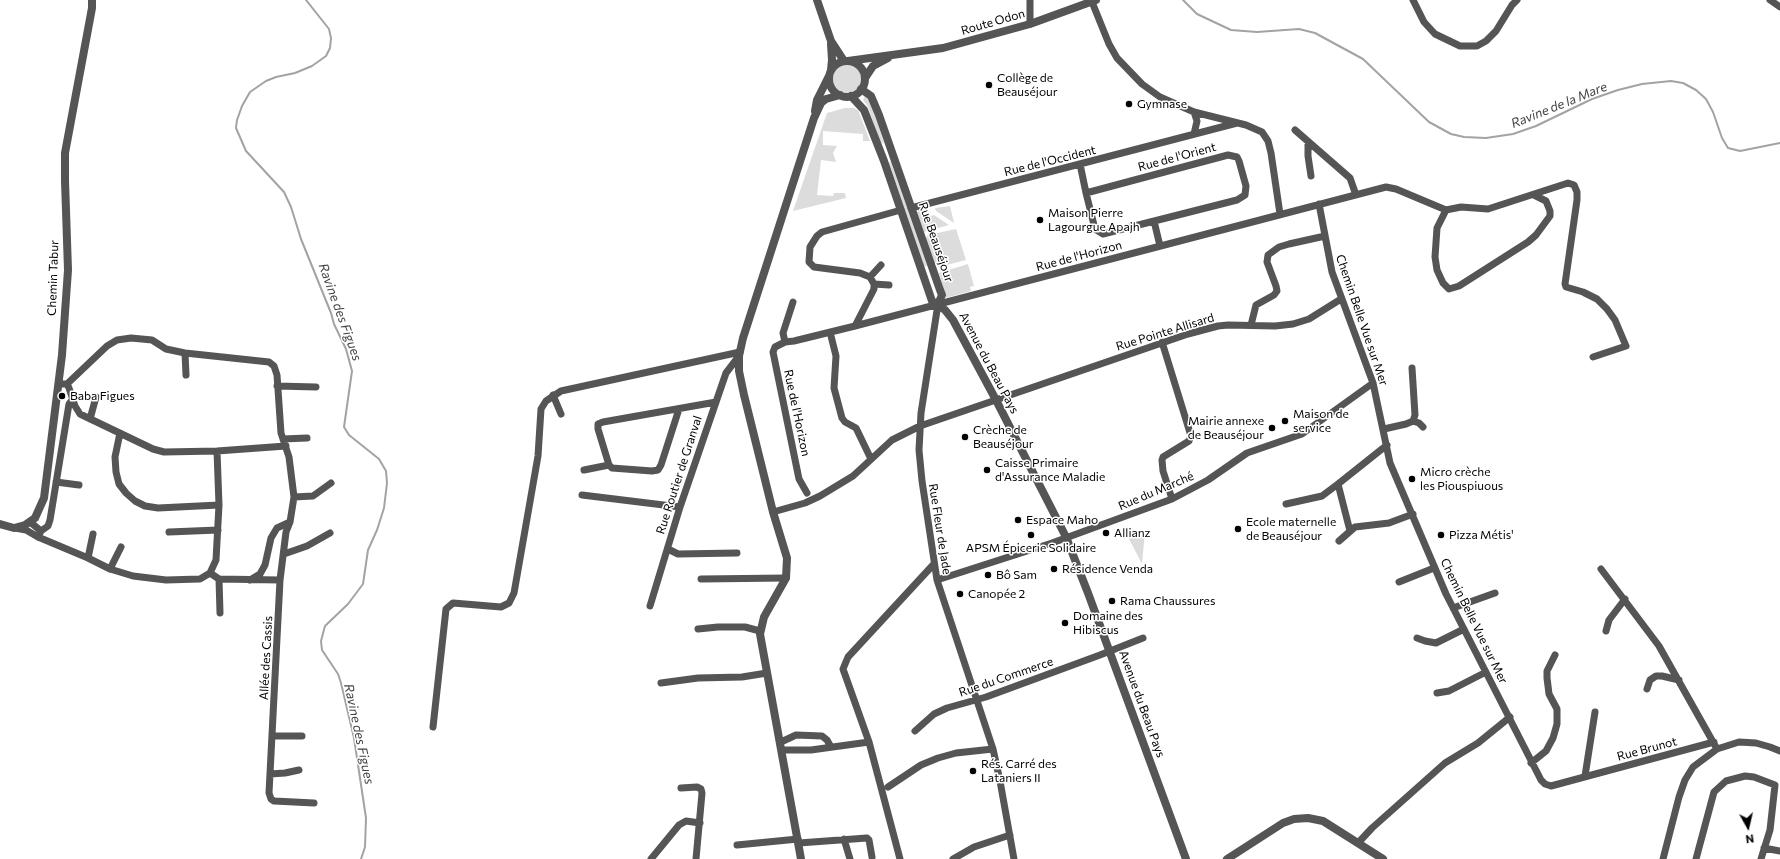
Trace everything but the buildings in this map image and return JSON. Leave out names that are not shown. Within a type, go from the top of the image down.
[{"type":"street","name":"Chemin Tabur","points":[[30,522],[35,518],[44,498],[62,384],[68,270],[65,153],[92,8],[92,0]]},
{"type":"street","points":[[817,0],[831,41],[831,87],[840,95]]},
{"type":"street","points":[[1030,0],[1030,24]]},
{"type":"street","points":[[1413,0],[1424,22],[1435,34],[1460,46],[1477,46],[1486,41],[1496,32],[1512,5],[1517,0]]},
{"type":"street","points":[[1770,0],[1780,7]]},
{"type":"street","points":[[1094,1],[1109,44],[1116,58],[1142,84],[1160,97],[1194,112],[1238,123],[1262,132],[1268,141],[1271,153],[1280,214]]},
{"type":"street","name":"Route Odon","points":[[846,61],[895,56],[942,48],[1030,24],[1094,1]]},
{"type":"street","points":[[814,118],[821,104],[826,100],[840,95],[851,96],[861,89],[864,78],[864,73],[858,65],[846,61],[831,41]]},
{"type":"street","name":"Route Odon","points":[[864,78],[873,66],[895,56]]},
{"type":"street","points":[[814,118],[817,100],[830,73],[834,66],[846,61]]},
{"type":"street","name":"Rue Beauséjour","points":[[851,96],[864,110],[901,210],[932,301],[938,304],[942,295],[879,115],[871,96],[861,89]]},
{"type":"street","points":[[1194,112],[1196,121],[1194,134]]},
{"type":"street","name":"Rue Routier de Granval","points":[[650,606],[680,507],[726,373],[739,354],[814,118]]},
{"type":"street","name":"Rue de l'Occident","points":[[911,208],[1238,123]]},
{"type":"street","points":[[1295,130],[1352,181],[1356,195]]},
{"type":"street","points":[[1308,142],[1308,156],[1311,176]]},
{"type":"street","name":"Rue de l'Orient","points":[[1080,164],[1086,193],[1094,226],[1099,232],[1108,233],[1242,198],[1245,195],[1246,186],[1237,157],[1228,155],[1086,193]]},
{"type":"street","name":"Rue de l'Horizon","points":[[807,493],[799,479],[773,352],[775,347],[784,342],[794,341],[855,326],[1319,204],[1390,188],[1446,210],[1461,207],[1488,209],[1568,183],[1574,185],[1577,192],[1565,284],[1566,287],[1583,292],[1597,299],[1607,309],[1614,320],[1626,346],[1592,357]]},
{"type":"street","points":[[1446,210],[1437,228],[1435,257],[1443,282],[1449,288],[1458,286],[1528,242],[1536,235],[1550,216],[1550,211],[1546,201],[1534,194]]},
{"type":"street","name":"Chemin Belle Vue sur Mer","points":[[1319,204],[1332,272],[1373,383],[1390,463],[1413,514],[1434,568],[1453,608],[1510,717],[1531,763],[1541,780],[1545,784],[1551,786]]},
{"type":"street","points":[[888,285],[872,281],[860,273],[814,267],[809,262],[810,247],[817,236],[825,230],[901,210]]},
{"type":"street","points":[[1154,221],[1160,246]]},
{"type":"street","points":[[1251,325],[1256,305],[1274,295],[1277,291],[1267,262],[1268,255],[1279,247],[1325,236]]},
{"type":"street","points":[[855,326],[871,294],[872,281],[881,266]]},
{"type":"street","name":"Rue Pointe Allisard","points":[[773,512],[814,500],[853,476],[892,440],[920,426],[1162,342],[1218,326],[1284,326],[1301,322],[1316,315],[1341,299]]},
{"type":"street","name":"Rue de l'Horizon","points":[[784,342],[783,333],[793,302]]},
{"type":"street","name":"Avenue du Beau Pays","points":[[938,304],[953,320],[1066,537],[1186,859]]},
{"type":"street","name":"Rue Fleur de Jade","points":[[938,304],[920,426],[919,450],[933,565],[936,580],[993,750],[1014,859]]},
{"type":"street","points":[[830,332],[836,356],[834,388],[842,418],[845,422],[856,428],[872,458]]},
{"type":"street","name":"Allée des Cassis","points":[[62,384],[107,346],[117,340],[130,338],[152,340],[166,348],[185,352],[269,362],[276,371],[284,443],[289,457],[294,497],[290,522],[286,532],[280,580],[269,793],[271,799],[274,801],[314,803]]},
{"type":"street","points":[[1162,342],[1191,438],[1189,441],[1163,457],[1163,471],[1172,499]]},
{"type":"street","points":[[185,352],[186,375]]},
{"type":"street","points":[[433,727],[446,609],[453,603],[501,607],[509,603],[513,598],[538,456],[541,410],[546,401],[561,391],[739,354]]},
{"type":"street","name":"Rue Routier de Granval","points":[[739,354],[739,371],[773,512],[787,558],[786,578],[764,617],[760,631],[761,644],[782,746],[802,859]]},
{"type":"street","points":[[1412,368],[1415,415],[1413,421]]},
{"type":"street","name":"Rue du Marché","points":[[936,580],[1066,537],[1172,499],[1208,480],[1252,450],[1302,434],[1373,383]]},
{"type":"street","points":[[62,384],[69,388],[72,400],[80,414],[153,449],[164,452],[217,451],[284,443],[307,438]]},
{"type":"street","points":[[278,386],[316,387]]},
{"type":"street","points":[[553,395],[561,414]]},
{"type":"street","points":[[90,419],[96,397]]},
{"type":"street","points":[[40,534],[48,526],[50,520],[68,404],[72,400]]},
{"type":"street","points":[[608,465],[598,424],[716,402]]},
{"type":"street","points":[[584,470],[608,465],[618,468],[652,471],[658,470],[680,409]]},
{"type":"street","points":[[1384,429],[1413,421],[1419,423],[1423,427]]},
{"type":"street","points":[[120,433],[115,457],[116,472],[119,484],[135,501],[144,506],[158,508],[219,504]]},
{"type":"street","points":[[1286,504],[1322,496],[1387,445]]},
{"type":"street","points":[[0,524],[40,534],[110,569],[133,576],[166,580],[200,579],[210,573],[216,560],[219,504],[217,451]]},
{"type":"street","points":[[56,482],[79,485]]},
{"type":"street","points":[[294,497],[313,496],[331,483]]},
{"type":"street","points":[[1338,484],[1350,530]]},
{"type":"street","points":[[582,495],[680,507]]},
{"type":"street","points":[[1339,541],[1350,530],[1361,525],[1389,523],[1413,514]]},
{"type":"street","points":[[14,528],[25,526],[30,522],[40,534]]},
{"type":"street","points":[[250,580],[260,574],[265,565],[271,538],[277,528],[290,522]]},
{"type":"street","points":[[169,532],[218,530]]},
{"type":"street","points":[[284,554],[307,546],[330,533]]},
{"type":"street","points":[[88,558],[94,534]]},
{"type":"street","points":[[110,569],[121,547]]},
{"type":"street","points":[[668,549],[678,554],[737,553]]},
{"type":"street","points":[[900,859],[869,742],[842,669],[844,662],[933,565]]},
{"type":"street","points":[[1399,582],[1434,568]]},
{"type":"street","points":[[1601,569],[1659,646],[1716,746],[1693,768],[1685,780],[1663,859]]},
{"type":"street","points":[[210,573],[220,579],[280,580]]},
{"type":"street","points":[[701,579],[786,578]]},
{"type":"street","points":[[220,579],[220,613]]},
{"type":"street","points":[[1453,608],[1494,592]]},
{"type":"street","points":[[1606,630],[1609,620],[1625,600]]},
{"type":"street","points":[[698,629],[745,627],[760,631]]},
{"type":"street","points":[[1417,638],[1436,643],[1464,629]]},
{"type":"street","name":"Rue du Commerce","points":[[915,731],[934,714],[1110,652],[1142,638]]},
{"type":"street","points":[[1531,763],[1546,751],[1553,738],[1557,724],[1557,709],[1549,694],[1546,678],[1547,671],[1556,655]]},
{"type":"street","points":[[1437,693],[1449,691],[1486,672]]},
{"type":"street","points":[[661,683],[698,678],[742,677],[767,673]]},
{"type":"street","points":[[1647,689],[1650,680],[1656,676],[1679,680]]},
{"type":"street","points":[[1585,776],[1594,712]]},
{"type":"street","points":[[1358,843],[1372,828],[1441,767],[1478,743],[1510,717]]},
{"type":"street","points":[[782,746],[796,735],[822,736],[827,740],[830,747]]},
{"type":"street","points":[[273,736],[302,736]]},
{"type":"street","points":[[782,746],[830,747],[869,742]]},
{"type":"street","name":"Rue Brunot","points":[[1551,786],[1585,776],[1739,742],[1770,746],[1780,751]]},
{"type":"street","points":[[888,787],[921,765],[938,758],[956,753],[993,750]]},
{"type":"street","points":[[270,774],[299,770]]},
{"type":"street","points":[[1696,859],[1714,792],[1719,786],[1736,777],[1745,776],[1754,777],[1778,786],[1761,859]]},
{"type":"street","points":[[681,788],[701,789],[700,823],[695,849],[696,859]]},
{"type":"street","points":[[1227,859],[1283,823],[1294,819],[1308,818],[1323,821],[1384,859]]},
{"type":"street","points":[[651,859],[680,825],[686,821],[700,823]]},
{"type":"street","points":[[953,859],[974,847],[1010,835]]},
{"type":"street","points":[[737,844],[869,838],[872,857]]},
{"type":"street","points":[[844,839],[850,859]]},
{"type":"street","points":[[1764,848],[1780,851]]},
{"type":"shaded area","points":[[847,65],[857,69],[861,79],[857,89],[847,93],[837,89],[833,79],[837,69]]},
{"type":"shaded area","points":[[865,96],[873,106],[884,144],[880,142],[868,107],[863,100]]},
{"type":"shaded area","points":[[845,108],[853,108],[858,110],[870,141],[863,141],[863,134],[823,131],[823,145],[837,146],[833,153],[836,162],[821,160],[817,195],[833,196],[834,193],[845,193],[846,198],[793,211],[827,113]]},
{"type":"shaded area","points":[[890,162],[927,265],[926,266],[924,266],[889,163]]},
{"type":"shaded area","points":[[930,206],[922,212],[924,218],[934,215],[949,225],[924,232],[917,213],[919,209]]},
{"type":"shaded area","points":[[950,206],[954,223],[936,211],[935,208]]},
{"type":"shaded area","points":[[956,229],[966,260],[939,267],[935,265],[926,238],[928,235]]},
{"type":"shaded area","points":[[968,264],[974,286],[970,287],[971,291],[946,298],[939,273]]},
{"type":"shaded area","points":[[1145,531],[1142,564],[1128,537]]},
{"type":"waterway","name":"Ravine des Figues","points":[[306,0],[329,29],[331,38],[330,48],[326,56],[312,66],[295,73],[266,81],[250,92],[242,106],[236,128],[246,151],[284,192],[291,207],[301,239],[334,324],[346,349],[352,371],[344,427],[349,435],[379,459],[386,471],[387,483],[384,508],[377,530],[368,550],[363,584],[348,604],[325,626],[321,641],[322,650],[338,674],[354,738],[366,818],[365,847],[361,859]]},
{"type":"waterway","name":"Ravine de la Mare","points":[[1183,0],[1197,14],[1231,30],[1257,32],[1299,29],[1315,33],[1363,59],[1429,122],[1451,134],[1464,137],[1486,138],[1513,134],[1536,126],[1592,99],[1618,90],[1642,84],[1671,81],[1683,83],[1696,90],[1706,99],[1713,112],[1722,138],[1728,148],[1740,151],[1780,143]]},
{"type":"place","name":"Collège de Beauséjour","points":[[989,85]]},
{"type":"place","name":"Gymnase","points":[[1129,104]]},
{"type":"place","name":"Maison Pierre Lagourgue Apajh","points":[[1040,220]]},
{"type":"place","name":"Baba Figues","points":[[62,396]]},
{"type":"place","name":"Maison de service","points":[[1285,421]]},
{"type":"place","name":"Mairie annexe de Beauséjour","points":[[1272,428]]},
{"type":"place","name":"Crèche de Beauséjour","points":[[965,437]]},
{"type":"place","name":"Caisse Primaire d'Assurance Maladie","points":[[987,470]]},
{"type":"place","name":"Micro crèche les Piouspiuous","points":[[1412,479]]},
{"type":"place","name":"Espace Maho","points":[[1018,520]]},
{"type":"place","name":"Ecole maternelle de Beauséjour","points":[[1238,529]]},
{"type":"place","name":"Allianz","points":[[1106,533]]},
{"type":"place","name":"APSM Épicerie Solidaire","points":[[1031,535]]},
{"type":"place","name":"Pizza Métis'","points":[[1441,535]]},
{"type":"place","name":"Résidence Venda","points":[[1054,569]]},
{"type":"place","name":"Bô Sam","points":[[988,575]]},
{"type":"place","name":"Canopée 2","points":[[960,594]]},
{"type":"place","name":"Rama Chaussures","points":[[1112,601]]},
{"type":"place","name":"Domaine des Hibiscus","points":[[1065,623]]},
{"type":"place","name":"Rés. Carré des Lataniers II","points":[[973,771]]}]
